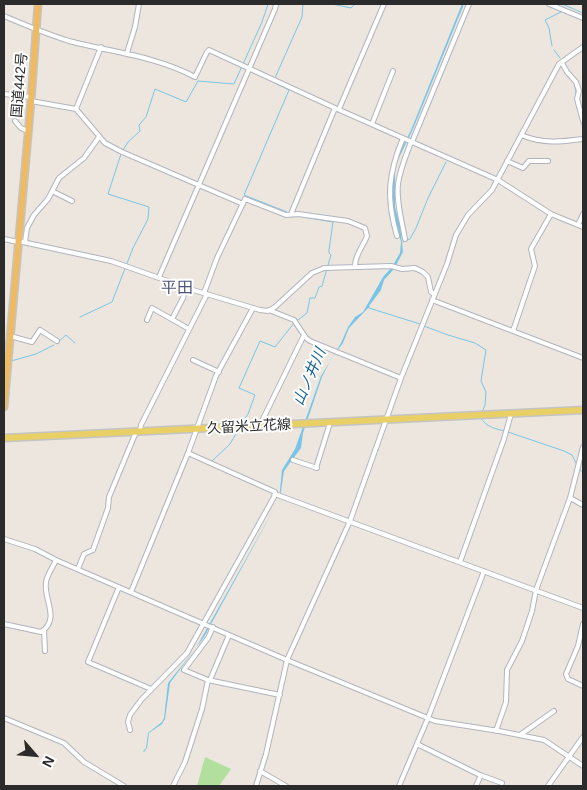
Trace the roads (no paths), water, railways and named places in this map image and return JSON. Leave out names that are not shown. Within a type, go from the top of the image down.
[{"type":"highway","name":"国道442号","points":[[4,407],[21,242],[38,4]]},
{"type":"main road","name":"久留米立花線","points":[[4,438],[583,410]]},
{"type":"street","points":[[127,53],[139,4]]},
{"type":"street","points":[[159,277],[276,4]]},
{"type":"street","points":[[291,214],[384,4]]},
{"type":"street","points":[[406,239],[398,201],[401,168],[469,4]]},
{"type":"street","points":[[549,4],[583,18]]},
{"type":"street","points":[[4,16],[37,30],[68,40],[127,53],[182,70],[195,77],[209,50],[498,180],[551,214],[583,227]]},
{"type":"street","points":[[76,109],[101,47]]},
{"type":"street","points":[[256,786],[266,754],[287,660],[350,521],[401,378],[462,222],[492,190],[548,83],[560,64],[583,47]]},
{"type":"street","points":[[562,63],[576,82],[579,91],[577,99],[583,121]]},
{"type":"street","points":[[372,124],[393,72]]},
{"type":"street","points":[[4,94],[76,109],[99,137],[122,152],[243,204]]},
{"type":"street","points":[[581,113],[583,107]]},
{"type":"street","points":[[15,121],[21,128],[28,131]]},
{"type":"street","points":[[521,135],[550,143],[583,139]]},
{"type":"street","points":[[21,242],[34,215],[48,199],[59,178],[84,158],[99,137]]},
{"type":"street","points":[[108,144],[110,138]]},
{"type":"street","points":[[398,236],[391,216],[389,184],[392,167],[403,138]]},
{"type":"street","points":[[508,161],[523,168],[530,161],[548,161]]},
{"type":"street","points":[[52,191],[72,201]]},
{"type":"street","points":[[78,570],[84,554],[93,550],[108,508],[109,497],[141,425],[205,294],[218,258],[245,199],[286,216],[291,214],[348,221],[364,228],[367,236],[362,248],[356,254],[355,266]]},
{"type":"street","points":[[513,331],[535,266],[531,249],[551,214]]},
{"type":"street","points":[[578,225],[583,214]]},
{"type":"street","points":[[4,239],[111,261],[205,294],[260,310],[269,310],[294,320],[310,341],[401,378]]},
{"type":"street","points":[[269,310],[275,307],[312,273],[318,270],[355,266],[415,268],[428,277],[431,292],[434,294]]},
{"type":"street","points":[[172,319],[186,288]]},
{"type":"street","points":[[432,300],[583,358]]},
{"type":"street","points":[[147,320],[152,308],[189,329]]},
{"type":"street","points":[[131,592],[188,453],[212,386],[253,308]]},
{"type":"street","points":[[10,336],[32,342],[40,330],[57,341]]},
{"type":"street","points":[[260,426],[304,335]]},
{"type":"street","points":[[193,360],[219,372]]},
{"type":"street","points":[[460,562],[504,439],[511,414]]},
{"type":"street","points":[[293,460],[317,468],[330,423]]},
{"type":"street","points":[[496,730],[506,702],[507,670],[522,640],[532,611],[536,590],[570,498],[583,447]]},
{"type":"street","points":[[188,453],[275,492],[275,494],[583,608]]},
{"type":"street","points":[[130,730],[128,722],[130,715],[141,700],[187,653],[275,494]]},
{"type":"street","points":[[570,498],[583,504]]},
{"type":"street","points":[[4,540],[35,549],[78,570],[287,660],[435,721],[496,730],[544,740],[583,766]]},
{"type":"street","points":[[45,651],[44,630],[50,621],[50,611],[45,583],[56,560]]},
{"type":"street","points":[[399,786],[428,718],[484,571]]},
{"type":"street","points":[[119,587],[88,662],[151,689]]},
{"type":"street","points":[[4,624],[41,632],[44,630]]},
{"type":"street","points":[[583,624],[578,646],[566,674],[568,679],[583,686]]},
{"type":"street","points":[[213,627],[208,638],[184,670],[209,680],[280,695]]},
{"type":"street","points":[[173,786],[185,762],[209,680],[229,634]]},
{"type":"street","points":[[520,735],[554,711]]},
{"type":"street","points":[[4,718],[64,743],[84,762],[124,786]]},
{"type":"street","points":[[548,786],[583,737]]},
{"type":"street","points":[[417,744],[502,783]]},
{"type":"street","points":[[260,771],[286,786]]},
{"type":"street","points":[[476,786],[481,775]]},
{"type":"water","points":[[462,4],[464,4],[413,129],[395,166]]},
{"type":"water","points":[[395,166],[395,207],[400,225],[403,252],[394,269],[384,280],[381,290],[370,307],[349,328],[343,343],[333,357],[348,327],[355,317],[363,312],[383,277],[392,267],[400,253],[401,242],[394,216],[391,182]]},
{"type":"water","points":[[330,362],[322,377],[303,433],[301,448],[284,471],[279,500],[282,470],[295,449],[321,376]]},
{"type":"water","points":[[275,507],[204,637],[196,647]]},
{"type":"water","points":[[194,650],[170,683],[165,719],[162,724],[149,733],[147,748],[144,752],[148,733],[162,722],[164,718],[168,683]]},
{"type":"waterway","points":[[123,150],[128,142],[140,131],[139,125],[146,117],[155,89],[186,102],[198,81],[234,84],[262,22],[268,4]]},
{"type":"waterway","points":[[275,78],[302,17],[303,4]]},
{"type":"waterway","points":[[332,4],[351,8],[355,4]]},
{"type":"waterway","points":[[562,4],[583,13]]},
{"type":"waterway","points":[[552,46],[549,28],[545,20],[561,12]]},
{"type":"waterway","points":[[554,50],[560,58]]},
{"type":"waterway","points":[[567,75],[574,83]]},
{"type":"waterway","points":[[243,421],[248,414],[255,395],[239,388],[260,341],[275,347],[294,323],[307,313],[310,298],[315,298],[319,287],[322,286],[331,255],[329,250],[333,222],[298,216],[291,217],[287,212],[244,195],[289,90],[273,82]]},
{"type":"waterway","points":[[575,87],[575,100],[578,111]]},
{"type":"waterway","points":[[579,113],[583,128]]},
{"type":"waterway","points":[[80,317],[112,302],[133,248],[148,219],[149,207],[108,194],[121,154]]},
{"type":"waterway","points":[[403,242],[410,239],[416,228],[446,162]]},
{"type":"waterway","points":[[369,308],[420,324]]},
{"type":"waterway","points":[[424,326],[475,343],[486,350],[481,381],[486,392],[485,405],[482,412]]},
{"type":"waterway","points":[[57,343],[66,335],[75,343]]},
{"type":"waterway","points":[[11,361],[36,354],[54,345]]},
{"type":"waterway","points":[[481,418],[492,427],[564,451],[572,455],[577,465]]},
{"type":"waterway","points":[[212,461],[230,444],[237,432]]},
{"type":"waterway","points":[[579,468],[583,473]]},
{"type":"district","name":"平田","points":[[177,289]]},
{"type":"water label","name":"山ノ井川","points":[[310,377]]}]
